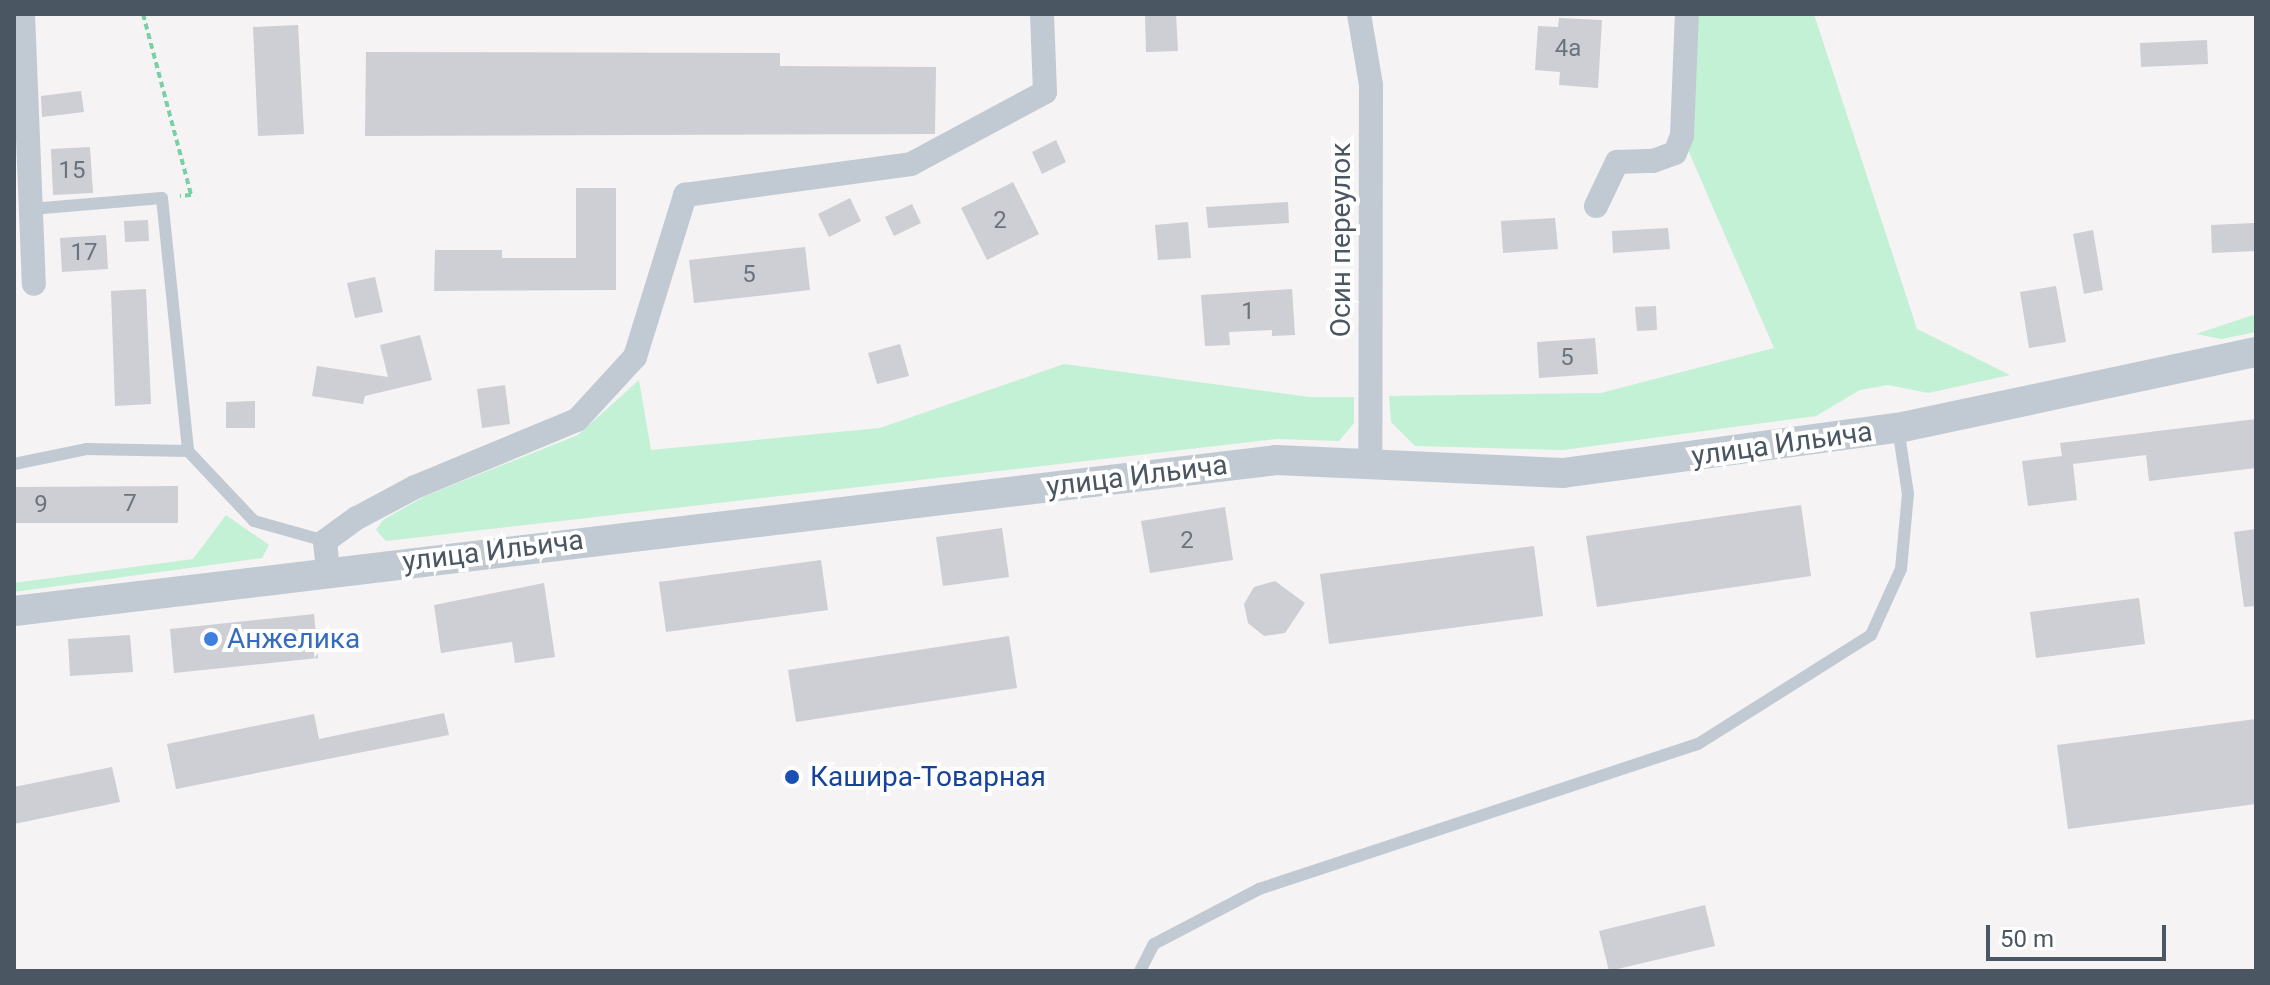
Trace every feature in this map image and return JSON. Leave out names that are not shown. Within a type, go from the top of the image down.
[{"type":"street","points":[[23,14],[34,284]]},
{"type":"street","points":[[326,556],[415,487],[577,420],[635,357],[685,195],[911,164],[1045,92],[1042,14]]},
{"type":"street","name":"Осин переулок","points":[[1359,14],[1371,85],[1370,467]]},
{"type":"street","points":[[1596,206],[1617,162],[1653,161],[1675,153],[1682,136],[1687,14]]},
{"type":"street","name":"улица Ильича","points":[[14,611],[326,556],[1276,460],[1370,467],[1563,473],[1898,428],[2256,352]]},
{"type":"lane","points":[[31,209],[162,198],[188,451],[254,521],[326,556]]},
{"type":"lane","points":[[1140,971],[1154,944],[1259,889],[1698,744],[1871,635],[1901,569],[1908,494],[1898,428]]},
{"type":"lane","points":[[14,464],[87,449],[188,451]]},
{"type":"path","points":[[143,14],[191,195],[162,198]]},
{"type":"green space","points":[[1687,14],[1814,14],[1917,329],[2010,375],[1928,393],[1888,385],[1860,390],[1816,416],[1563,450],[1415,446],[1391,422],[1389,396],[1601,393],[1774,348],[1682,136]]},
{"type":"green space","points":[[2256,314],[2256,332],[2222,339],[2196,334]]},
{"type":"green space","points":[[1064,364],[1310,397],[1354,397],[1354,423],[1339,441],[1277,439],[386,541],[376,530],[383,520],[425,496],[578,435],[639,380],[651,450],[880,428]]},
{"type":"green space","points":[[226,515],[269,545],[262,558],[14,592],[14,583],[193,559]]},
{"type":"building","points":[[1145,14],[1176,14],[1178,51],[1146,52]]},
{"type":"building","points":[[1559,18],[1602,20],[1598,88],[1559,85],[1560,72],[1535,70],[1538,26],[1558,27]]},
{"type":"building","points":[[298,25],[304,134],[258,136],[253,27]]},
{"type":"building","points":[[2207,40],[2208,64],[2141,67],[2140,43]]},
{"type":"building","points":[[366,52],[780,53],[780,66],[936,67],[935,134],[365,136]]},
{"type":"building","points":[[81,91],[84,112],[42,117],[41,96]]},
{"type":"building","points":[[1056,140],[1066,162],[1042,174],[1032,152]]},
{"type":"building","points":[[90,147],[93,193],[53,195],[51,149]]},
{"type":"building","points":[[1013,182],[1039,234],[987,260],[961,208]]},
{"type":"building","points":[[576,188],[616,188],[616,290],[434,291],[435,250],[502,250],[502,258],[576,258]]},
{"type":"building","points":[[850,198],[861,221],[829,237],[818,214]]},
{"type":"building","points":[[1288,202],[1289,223],[1208,228],[1206,207]]},
{"type":"building","points":[[912,204],[921,223],[894,236],[885,217]]},
{"type":"building","points":[[1555,218],[1558,249],[1503,253],[1501,221]]},
{"type":"building","points":[[148,220],[149,241],[125,242],[124,221]]},
{"type":"building","points":[[1188,222],[1191,258],[1158,260],[1155,225]]},
{"type":"building","points":[[2254,223],[2255,251],[2212,253],[2211,225]]},
{"type":"building","points":[[1668,228],[1670,249],[1613,253],[1612,231]]},
{"type":"building","points":[[2093,230],[2103,290],[2084,294],[2073,234]]},
{"type":"building","points":[[106,235],[108,269],[62,272],[60,238]]},
{"type":"building","points":[[805,247],[810,290],[694,303],[689,260]]},
{"type":"building","points":[[375,277],[383,312],[355,318],[347,283]]},
{"type":"building","points":[[2056,286],[2066,342],[2029,348],[2020,292]]},
{"type":"building","points":[[146,289],[151,404],[115,406],[111,291]]},
{"type":"building","points":[[1292,289],[1295,335],[1272,336],[1272,330],[1229,332],[1230,345],[1205,346],[1201,295]]},
{"type":"building","points":[[1656,306],[1657,330],[1637,331],[1635,307]]},
{"type":"building","points":[[420,335],[432,380],[365,396],[363,404],[312,396],[317,366],[388,377],[380,345]]},
{"type":"building","points":[[1595,338],[1598,374],[1539,378],[1537,342]]},
{"type":"building","points":[[900,344],[909,376],[877,384],[868,353]]},
{"type":"building","points":[[505,385],[510,424],[482,428],[477,389]]},
{"type":"building","points":[[255,401],[255,428],[226,428],[226,402]]},
{"type":"building","points":[[2256,419],[2256,468],[2149,481],[2146,455],[2073,464],[2077,500],[2028,506],[2022,461],[2062,456],[2060,443]]},
{"type":"building","points":[[178,486],[178,523],[14,523],[14,487]]},
{"type":"building","points":[[1801,505],[1811,576],[1597,607],[1586,536]]},
{"type":"building","points":[[1225,507],[1233,560],[1150,573],[1141,521]]},
{"type":"building","points":[[1002,528],[1009,577],[943,586],[936,537]]},
{"type":"building","points":[[2256,529],[2256,606],[2244,607],[2234,532]]},
{"type":"building","points":[[1534,546],[1543,616],[1329,644],[1320,574]]},
{"type":"building","points":[[821,560],[828,610],[666,632],[659,582]]},
{"type":"building","points":[[1275,581],[1305,603],[1285,633],[1264,636],[1248,623],[1244,604],[1254,587]]},
{"type":"building","points":[[544,583],[555,657],[515,663],[512,642],[441,653],[434,605]]},
{"type":"building","points":[[2139,598],[2145,644],[2036,658],[2030,612]]},
{"type":"building","points":[[314,614],[318,658],[174,673],[170,629]]},
{"type":"building","points":[[130,635],[133,672],[70,676],[68,639]]},
{"type":"building","points":[[1009,636],[1017,688],[796,722],[788,670]]},
{"type":"building","points":[[444,713],[449,735],[176,789],[167,744],[314,714],[319,739]]},
{"type":"building","points":[[2256,719],[2256,804],[2068,829],[2057,745]]},
{"type":"building","points":[[112,767],[120,802],[14,824],[14,787]]},
{"type":"building","points":[[1705,905],[1715,946],[1609,971],[1599,931]]},
{"type":"place","name":"Анжелика","points":[[211,639]]},
{"type":"place","name":"Кашира-Товарная","points":[[792,777]]}]
